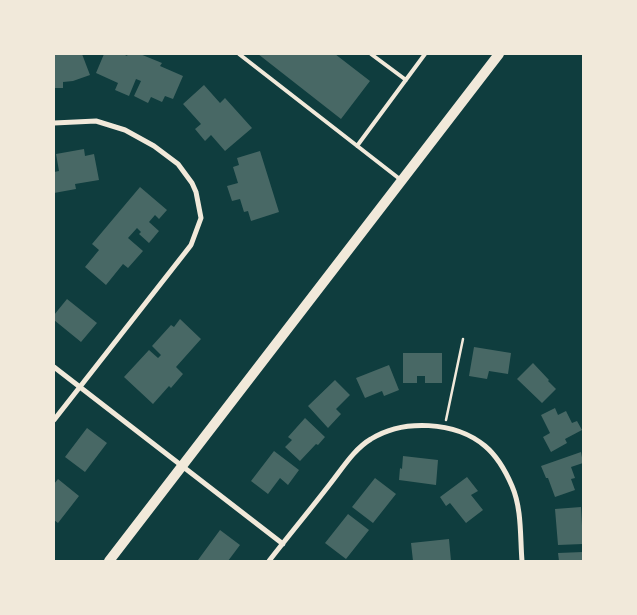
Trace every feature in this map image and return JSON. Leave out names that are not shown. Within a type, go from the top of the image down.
[{"type":"main road","points":[[109,561],[498,54]]},
{"type":"street","points":[[54,123],[96,122],[124,130],[154,146],[178,164],[192,183],[196,192],[201,218],[190,245],[184,254],[54,420]]},
{"type":"street","points":[[54,367],[283,544]]},
{"type":"street","points":[[269,561],[349,460],[370,440],[402,428],[437,426],[470,436],[485,446],[496,457],[513,488],[517,505],[522,561]]},
{"type":"lane","points":[[239,54],[402,180]]},
{"type":"lane","points":[[371,54],[406,80]]},
{"type":"lane","points":[[357,146],[425,54]]},
{"type":"path","points":[[444,428],[463,338]]},
{"type":"building","points":[[54,54],[82,54],[90,75],[73,81],[63,82],[63,88],[54,88]]},
{"type":"building","points":[[104,54],[123,54],[127,56],[128,54],[140,54],[162,63],[160,66],[183,76],[173,99],[165,96],[162,102],[151,97],[148,103],[134,96],[141,81],[136,79],[129,96],[115,90],[118,83],[96,73]]},
{"type":"building","points":[[258,54],[335,54],[370,81],[341,119]]},
{"type":"building","points":[[204,85],[220,103],[225,98],[252,128],[225,151],[211,135],[205,141],[195,129],[201,124],[183,104]]},
{"type":"building","points":[[84,149],[85,156],[94,154],[99,180],[75,184],[76,189],[54,193],[54,172],[59,171],[56,154]]},
{"type":"building","points":[[260,151],[279,212],[251,221],[248,211],[244,212],[240,199],[232,201],[227,186],[238,183],[233,167],[239,165],[237,158]]},
{"type":"building","points":[[140,187],[167,210],[159,219],[155,215],[149,222],[159,231],[149,243],[139,234],[141,232],[137,228],[128,238],[143,251],[128,268],[123,264],[106,285],[85,267],[99,250],[92,244]]},
{"type":"building","points":[[67,299],[97,323],[81,342],[54,320],[54,315]]},
{"type":"building","points":[[180,319],[201,339],[176,367],[183,374],[153,404],[124,377],[149,350],[158,358],[161,355],[152,346],[171,325],[174,327]]},
{"type":"building","points":[[474,347],[511,353],[508,374],[489,371],[487,379],[469,376]]},
{"type":"building","points":[[403,353],[442,353],[442,383],[425,383],[425,376],[417,376],[417,383],[403,383]]},
{"type":"building","points":[[533,363],[556,389],[542,403],[517,379]]},
{"type":"building","points":[[389,365],[399,390],[384,396],[382,391],[365,398],[356,378]]},
{"type":"building","points":[[335,380],[350,395],[336,409],[341,414],[328,428],[308,406]]},
{"type":"building","points":[[555,408],[558,415],[566,411],[572,423],[577,421],[582,430],[565,439],[567,443],[551,452],[543,437],[550,433],[541,415]]},
{"type":"building","points":[[305,418],[325,437],[300,461],[285,447],[292,440],[288,437]]},
{"type":"building","points":[[87,428],[107,443],[85,472],[65,457]]},
{"type":"building","points":[[274,451],[299,470],[288,485],[280,478],[268,494],[251,481]]},
{"type":"building","points":[[581,452],[583,463],[571,467],[575,478],[571,479],[575,490],[555,497],[541,466]]},
{"type":"building","points":[[403,456],[438,460],[436,485],[399,480]]},
{"type":"building","points":[[467,477],[478,491],[471,495],[483,510],[466,523],[450,503],[446,506],[440,497]]},
{"type":"building","points":[[375,478],[396,494],[373,523],[352,507]]},
{"type":"building","points":[[58,479],[79,496],[58,523],[54,520],[54,484]]},
{"type":"building","points":[[581,507],[583,544],[558,545],[555,509]]},
{"type":"building","points":[[348,514],[369,530],[346,559],[325,543]]},
{"type":"building","points":[[220,530],[240,545],[228,561],[198,560]]},
{"type":"building","points":[[449,539],[451,561],[413,561],[411,543]]},
{"type":"building","points":[[583,552],[583,561],[559,561],[558,553]]}]
